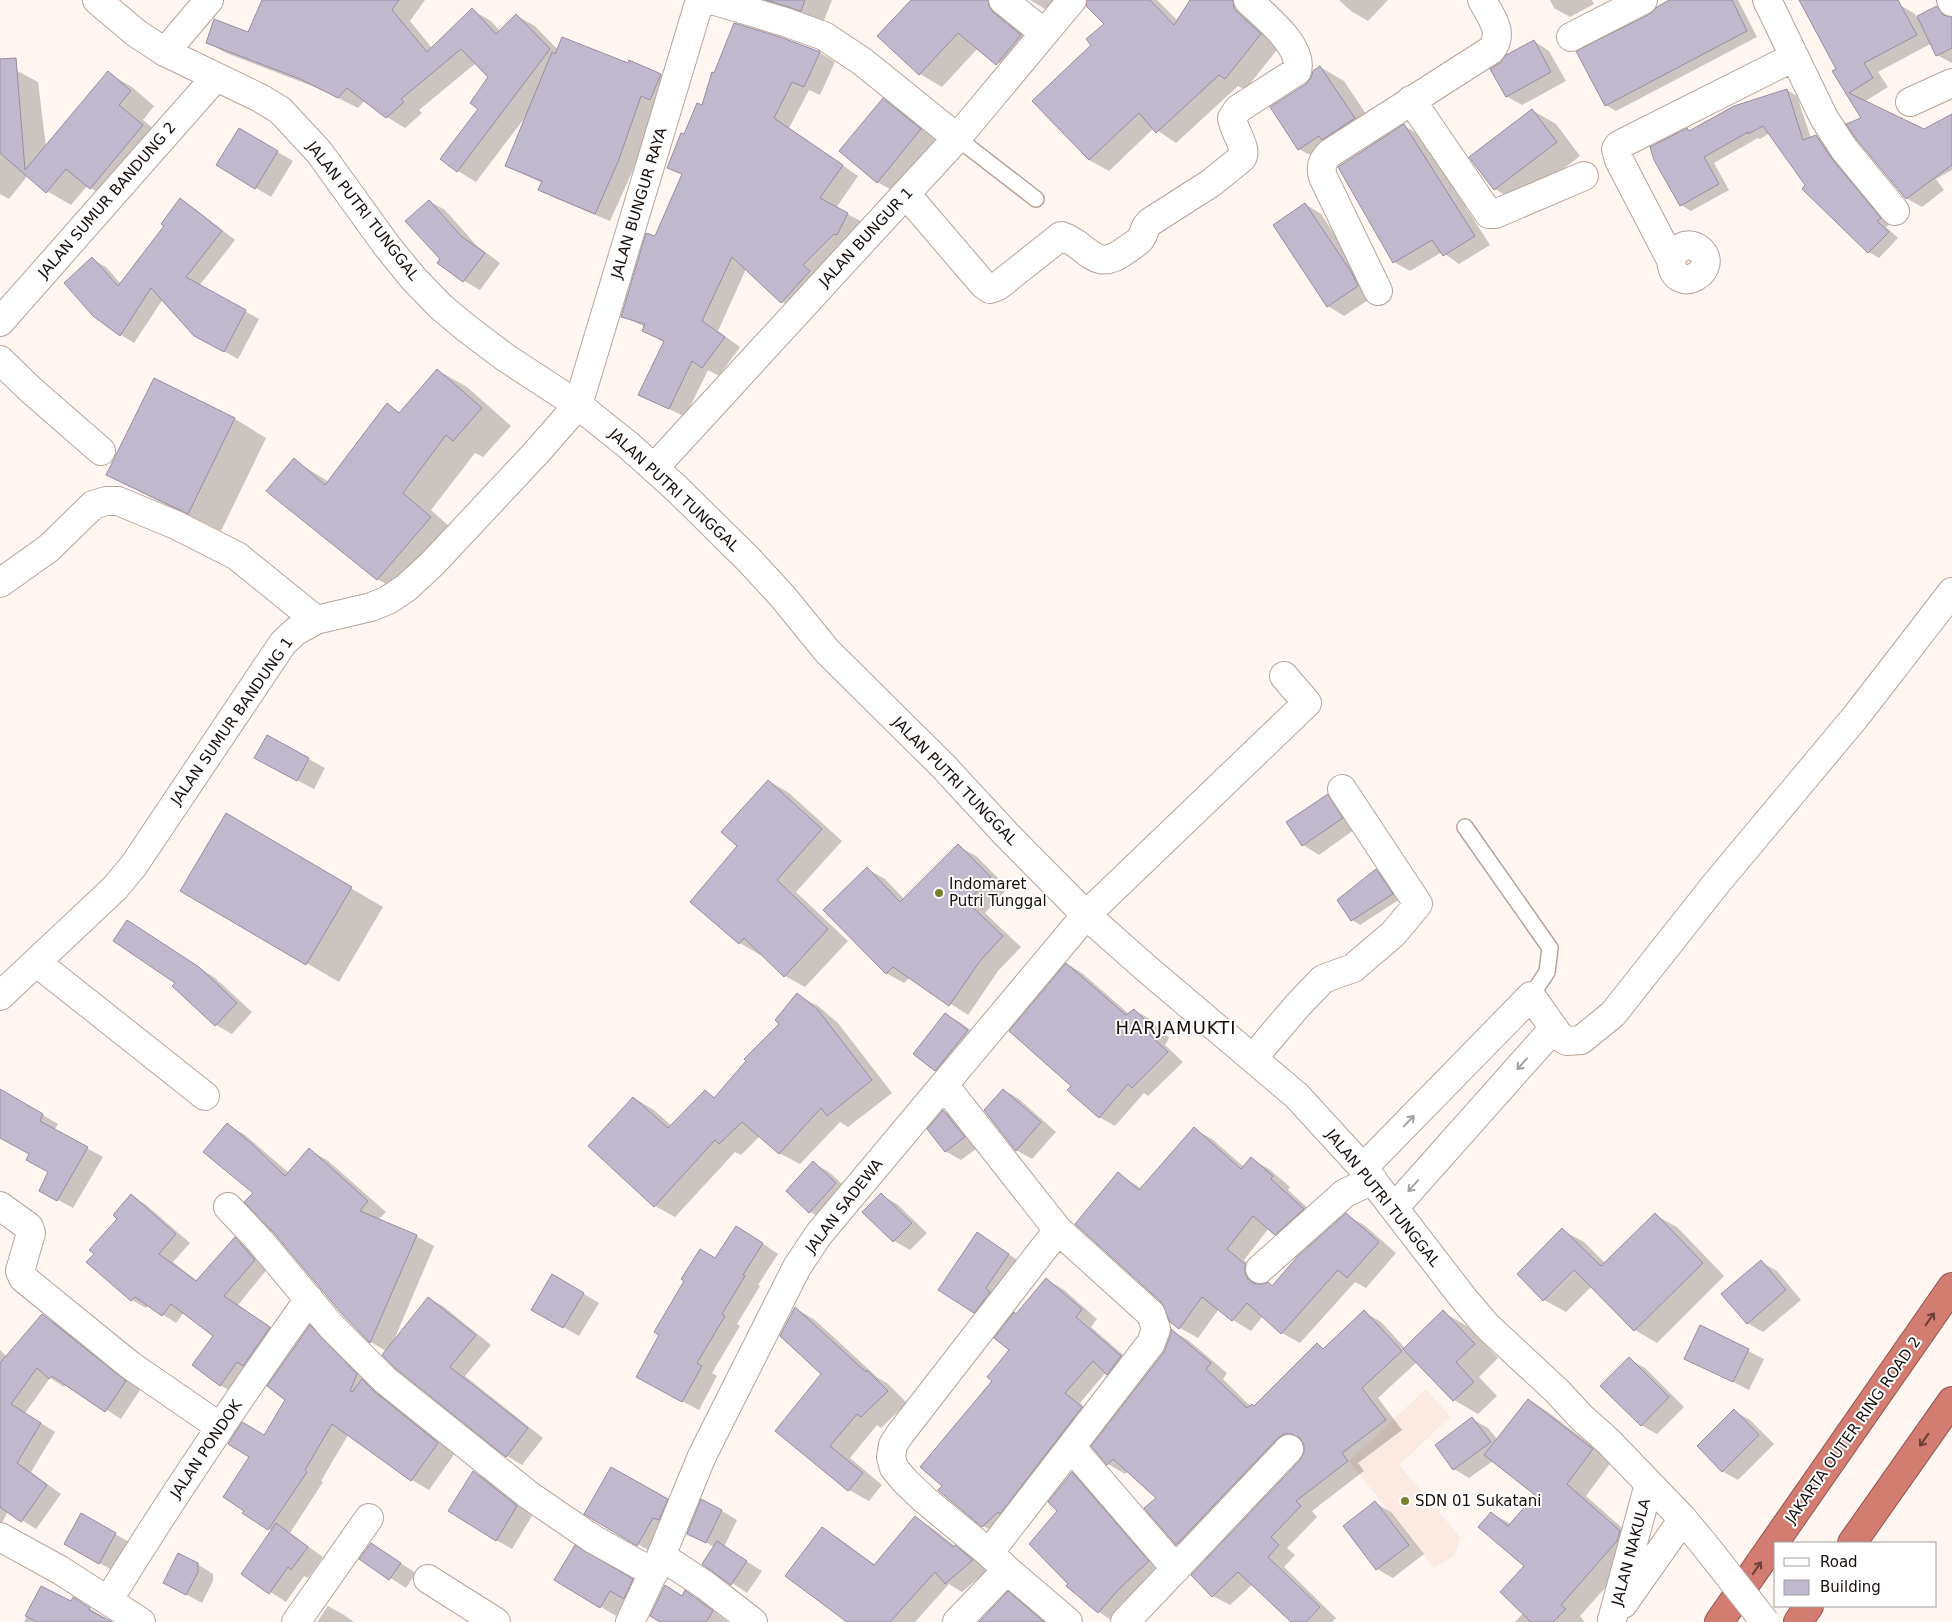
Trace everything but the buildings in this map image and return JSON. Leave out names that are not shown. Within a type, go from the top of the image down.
[{"type":"highway","name":"JAKARTA OUTER RING ROAD 2","points":[[1775,1542],[1952,1287]]},
{"type":"highway","points":[[1853,1542],[1952,1401]]},
{"type":"highway","name":"JAKARTA OUTER RING ROAD 2","points":[[1719,1622],[1774,1543]]},
{"type":"highway","points":[[1798,1622],[1808,1607]]},
{"type":"street","name":"JALAN PUTRI TUNGGAL","points":[[97,0],[136,33],[165,52],[215,78],[260,98],[280,110],[319,152],[387,246],[413,278],[440,306],[485,343],[578,405],[628,445],[749,560],[783,597],[827,651],[944,767],[1006,834],[1086,915],[1297,1096],[1368,1174],[1487,1326],[1557,1391],[1683,1519],[1765,1622]]},
{"type":"street","points":[[165,52],[208,0]]},
{"type":"street","name":"JALAN BUNGUR RAYA","points":[[578,405],[700,0]]},
{"type":"street","points":[[712,0],[824,36],[863,62],[957,138]]},
{"type":"street","points":[[1003,0],[1048,29]]},
{"type":"street","points":[[1022,0],[1048,29]]},
{"type":"street","name":"JALAN BUNGUR 1","points":[[654,468],[957,138],[1072,0]]},
{"type":"street","points":[[906,194],[983,284],[990,289],[998,286],[1062,236],[1072,239],[1088,253],[1102,260],[1115,258],[1142,238],[1144,227],[1150,222],[1211,183],[1242,158],[1245,153],[1235,132],[1232,118],[1238,109],[1297,71],[1299,65],[1292,45],[1248,0]]},
{"type":"street","points":[[1378,291],[1323,177],[1321,168],[1325,158],[1330,153],[1491,50],[1498,40],[1498,33],[1482,0]]},
{"type":"street","points":[[1571,37],[1642,0]]},
{"type":"street","points":[[1766,0],[1824,118],[1844,149],[1895,211]]},
{"type":"street","points":[[1671,260],[1618,160],[1616,149],[1619,145],[1794,57]]},
{"type":"street","name":"JALAN SUMUR BANDUNG 2","points":[[0,322],[215,78]]},
{"type":"street","points":[[1910,102],[1952,83]]},
{"type":"street","points":[[1411,100],[1489,214],[1495,214],[1584,176]]},
{"type":"street","points":[[0,360],[31,390],[101,451]]},
{"type":"street","name":"JALAN SUMUR BANDUNG 1","points":[[0,996],[115,888],[134,865],[283,643],[296,630],[316,620],[371,607],[388,600],[406,588],[432,564],[536,454],[578,405]]},
{"type":"street","points":[[0,583],[49,548],[93,505],[106,500],[118,501],[176,525],[237,556],[316,620]]},
{"type":"street","points":[[1260,1270],[1368,1174],[1531,996],[1554,1028],[1567,1041],[1581,1040],[1613,1014],[1709,892],[1857,715],[1952,592]]},
{"type":"street","name":"JALAN SADEWA","points":[[630,1622],[658,1564],[702,1456],[797,1267],[824,1227],[1086,915],[1307,703],[1284,676]]},
{"type":"street","points":[[1253,1058],[1323,979],[1353,968],[1393,934],[1418,904],[1342,789]]},
{"type":"street","points":[[36,962],[205,1096]]},
{"type":"street","points":[[1394,1208],[1554,1028]]},
{"type":"street","points":[[944,1085],[1058,1230],[1151,1314],[1156,1329],[1151,1343],[1071,1447],[957,1622]]},
{"type":"street","points":[[0,1206],[29,1227],[31,1233],[20,1271],[23,1278],[130,1365],[220,1427]]},
{"type":"street","points":[[228,1207],[260,1241],[331,1326],[385,1380],[530,1496],[593,1539],[658,1564],[705,1585],[753,1622]]},
{"type":"street","points":[[1058,1230],[906,1426],[894,1445],[891,1457],[894,1468],[925,1500],[1068,1622]]},
{"type":"street","name":"JALAN PONDOK","points":[[108,1602],[160,1516],[309,1300]]},
{"type":"street","points":[[1071,1447],[1176,1569]]},
{"type":"street","points":[[1125,1622],[1289,1449]]},
{"type":"street","name":"JALAN NAKULA","points":[[1612,1621],[1649,1484]]},
{"type":"street","points":[[296,1622],[369,1518]]},
{"type":"street","name":"JALAN NAKULA","points":[[1612,1621],[1683,1519]]},
{"type":"street","points":[[0,1538],[60,1570],[141,1622]]},
{"type":"street","points":[[428,1579],[496,1622]]},
{"type":"lane","points":[[957,138],[1036,199]]},
{"type":"lane","points":[[1465,827],[1550,948],[1547,972],[1531,996]]},
{"type":"shaded area","name":"SDN 01 Sukatani","points":[[1426,1389],[1450,1417],[1399,1465],[1460,1537],[1455,1555],[1434,1568],[1349,1461]]},
{"type":"place","name":"Indomaret Putri Tunggal","points":[[939,893]]},
{"type":"place","name":"SDN 01 Sukatani","points":[[1405,1501]]},
{"type":"district","name":"HARJAMUKTI","points":[[1176,1028]]}]
